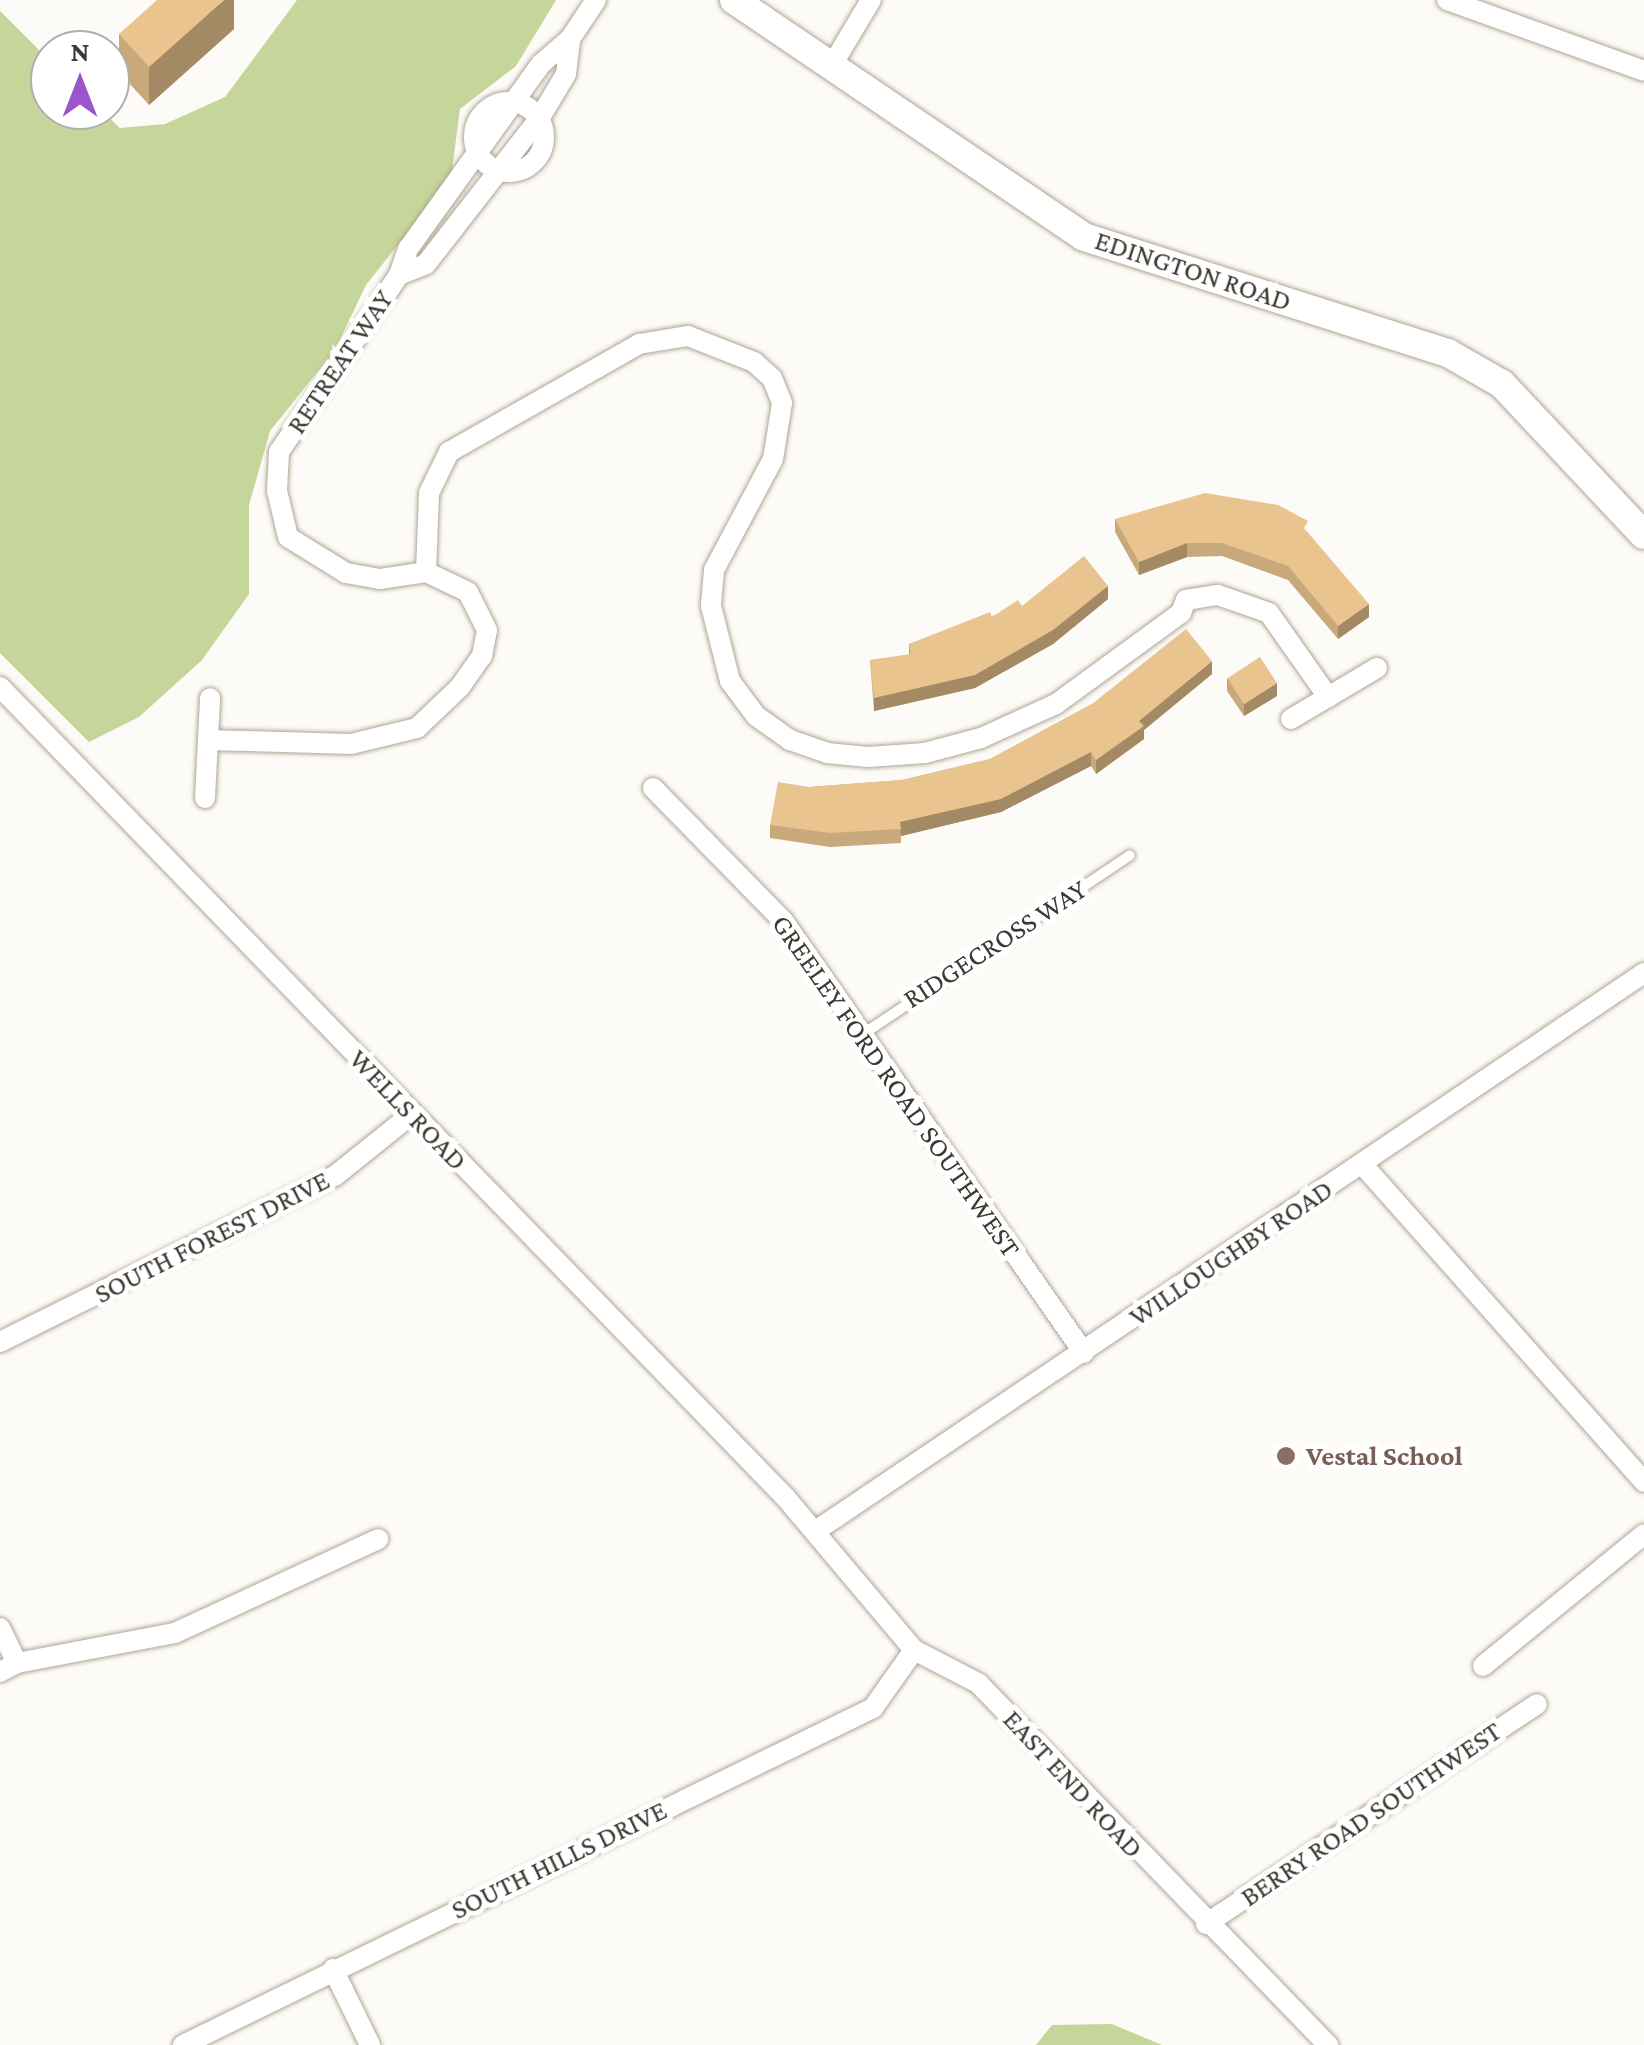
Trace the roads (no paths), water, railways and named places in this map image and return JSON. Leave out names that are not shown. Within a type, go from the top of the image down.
[{"type":"street","name":"RETREAT WAY","points":[[516,103],[541,64],[570,39],[596,0]]},
{"type":"street","name":"EDINGTON ROAD","points":[[734,0],[1084,237],[1448,353],[1502,384],[1644,535]]},
{"type":"street","points":[[832,67],[871,0]]},
{"type":"street","points":[[1447,0],[1642,68]]},
{"type":"street","name":"RETREAT WAY","points":[[400,275],[426,264],[539,119],[566,74],[570,39]]},
{"type":"street","points":[[500,171],[479,155],[475,130],[480,117],[516,103],[539,119]]},
{"type":"street","name":"RETREAT WAY","points":[[426,572],[380,579],[314,558],[288,537],[276,476],[279,452],[400,275],[408,250],[479,155]]},
{"type":"street","points":[[208,740],[351,744],[417,728],[460,687],[482,656],[487,630],[468,592],[426,572],[430,493],[449,452],[639,344],[688,336],[754,362],[772,378],[782,403],[773,459],[714,570],[710,606],[730,681],[756,716],[790,740],[827,754],[868,757],[925,753],[981,738],[1056,704],[1181,613],[1186,600],[1218,595],[1269,613],[1328,697]]},
{"type":"street","points":[[1291,719],[1377,668]]},
{"type":"street","name":"WELLS ROAD","points":[[0,688],[817,1530]]},
{"type":"street","points":[[205,798],[210,698]]},
{"type":"street","name":"GREELEY FORD ROAD SOUTHWEST","points":[[653,788],[784,922],[1084,1352]]},
{"type":"street","name":"WILLOUGHBY ROAD","points":[[817,1530],[1644,973]]},
{"type":"street","name":"SOUTH FOREST DRIVE","points":[[0,1342],[336,1175],[412,1114]]},
{"type":"street","points":[[1362,1164],[1644,1482]]},
{"type":"street","name":"EAST END ROAD","points":[[817,1530],[914,1650],[978,1683],[1206,1924],[1328,2045]]},
{"type":"street","points":[[1483,1666],[1644,1534]]},
{"type":"street","points":[[0,1628],[8,1668],[174,1633],[378,1539]]},
{"type":"street","name":"SOUTH HILLS DRIVE","points":[[182,2045],[873,1708],[914,1650]]},
{"type":"street","name":"BERRY ROAD SOUTHWEST","points":[[1206,1924],[1537,1704]]},
{"type":"street","points":[[334,1968],[370,2045]]},
{"type":"lane","name":"RIDGECROSS WAY","points":[[862,1034],[1130,855]]},
{"type":"place","name":"Vestal School","points":[[1286,1456]]}]
